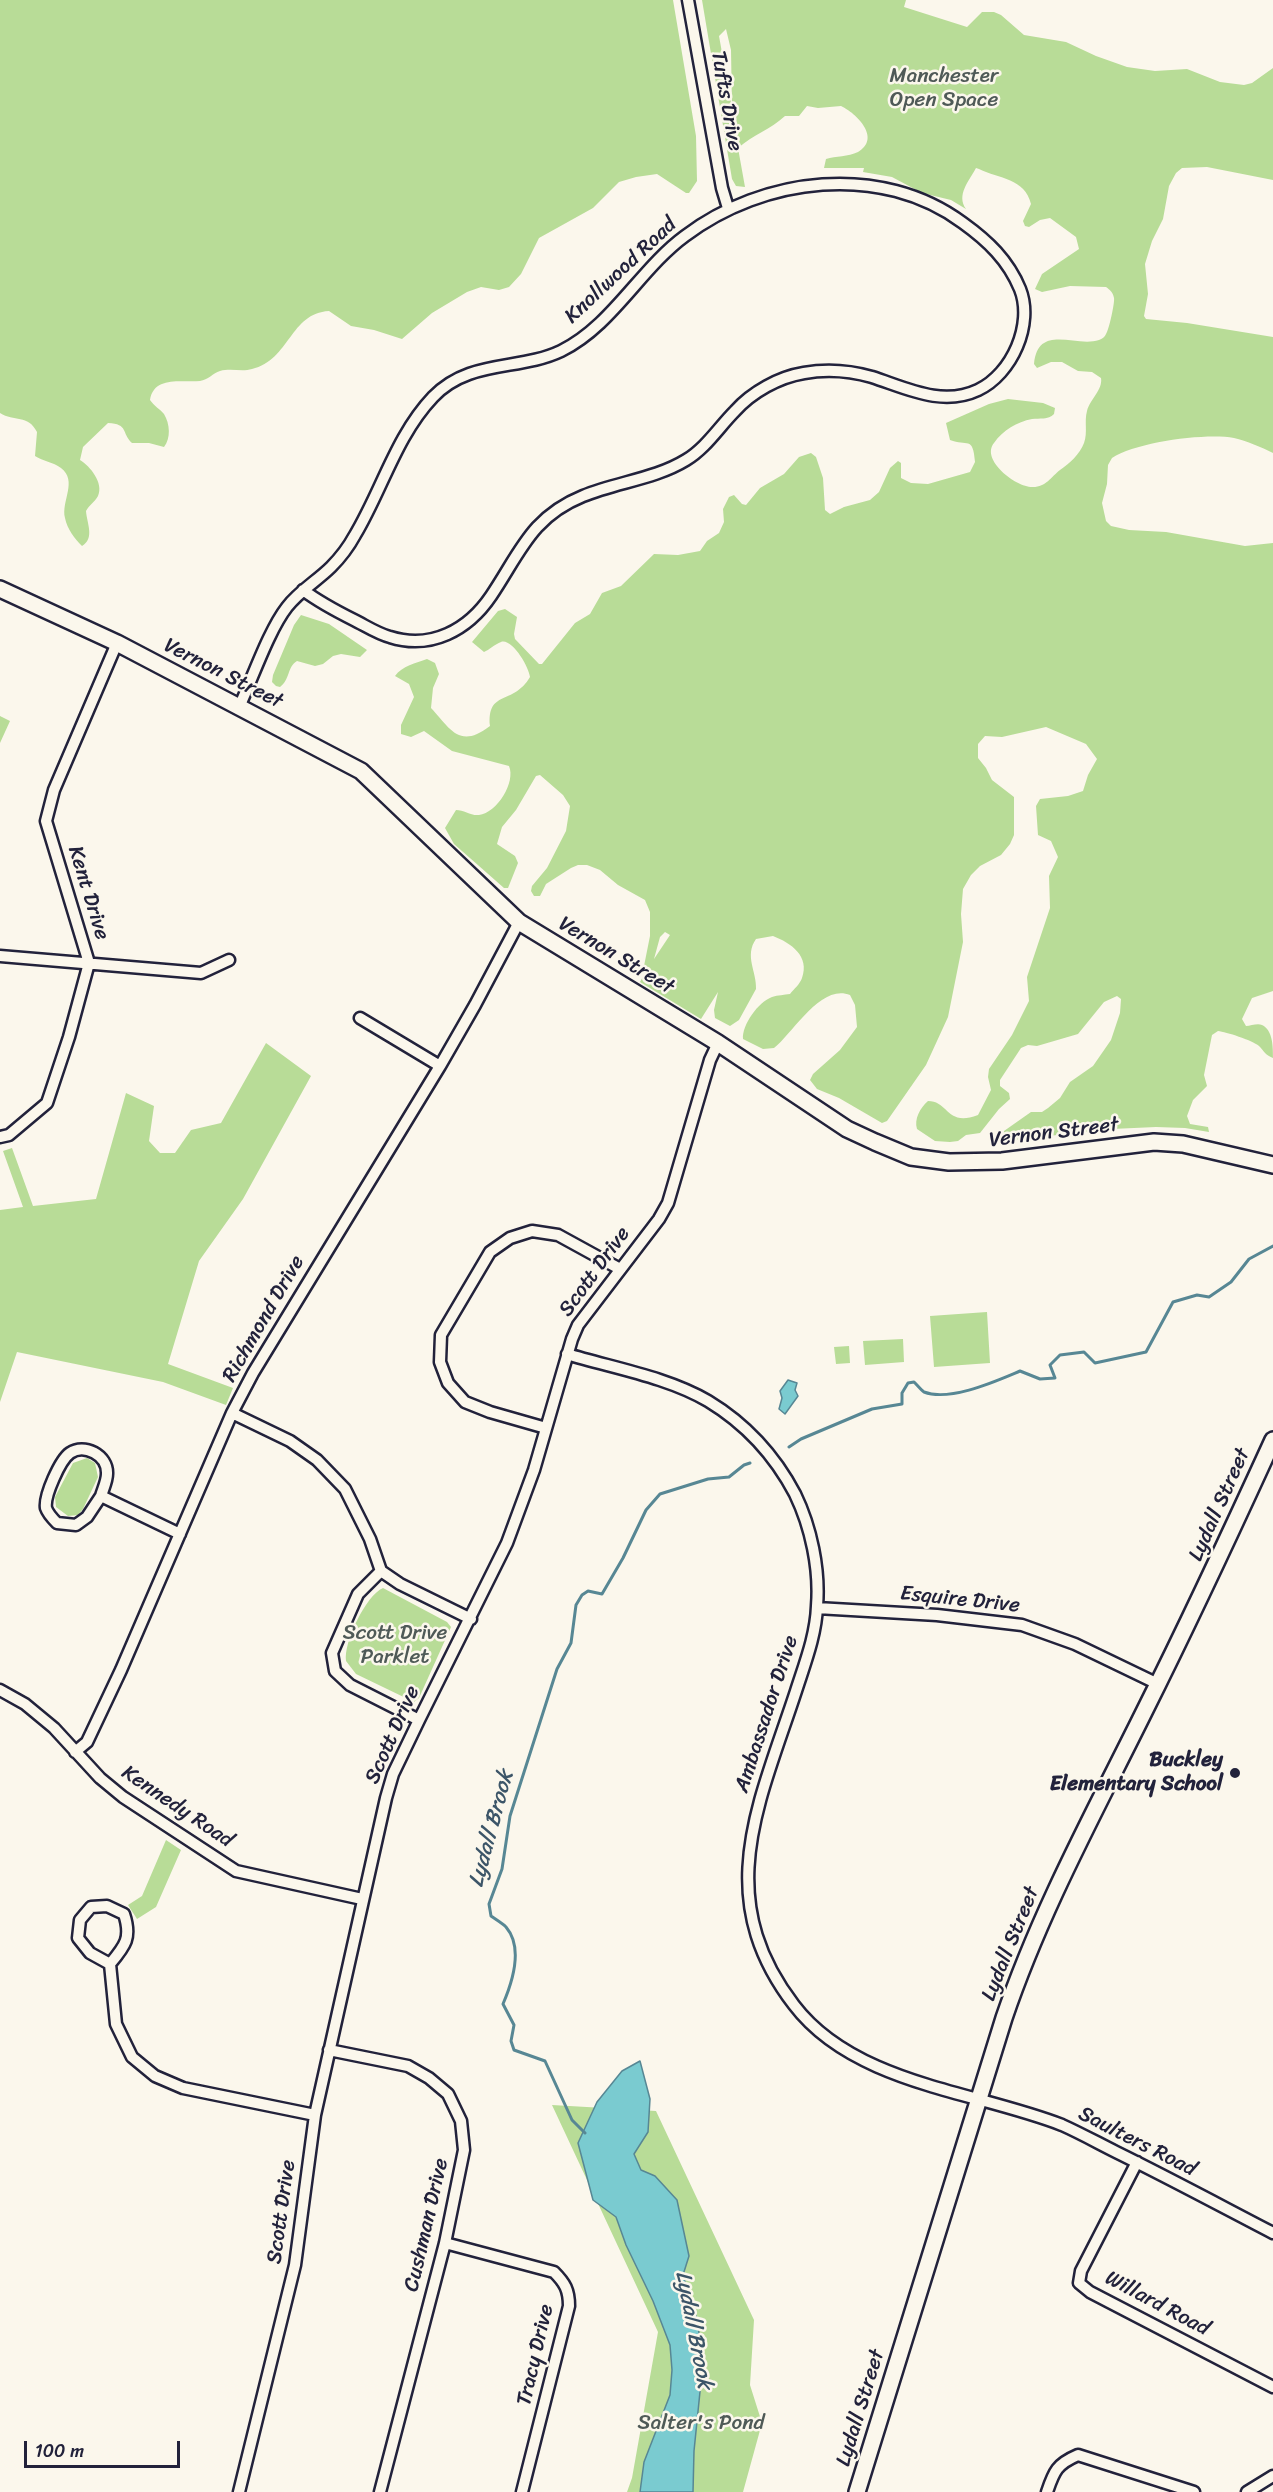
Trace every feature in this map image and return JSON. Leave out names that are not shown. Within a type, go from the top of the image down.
[{"type":"street","name":"Tufts Drive","points":[[688,0],[722,188],[728,208]]},
{"type":"street","name":"Knollwood Road","points":[[240,705],[285,609],[303,590],[331,568],[354,538],[411,423],[436,392],[464,375],[496,365],[530,361],[561,351],[588,333],[683,237],[728,208],[765,194],[795,187],[840,184],[885,188],[923,199],[954,216],[984,238],[1011,267],[1024,299],[1021,341],[1002,372],[977,391],[942,398],[906,390],[868,376],[834,371],[801,373],[770,384],[739,406],[691,458],[664,472],[579,497],[554,511],[532,532],[512,560],[491,597],[470,622],[442,639],[414,642],[388,637],[321,604],[303,590]]},
{"type":"street","name":"Vernon Street","points":[[0,589],[117,643],[240,705],[361,771],[519,922],[718,1043],[847,1129],[911,1156],[948,1162],[974,1163],[1154,1142],[1183,1144],[1273,1165]]},
{"type":"street","name":"Kent Drive","points":[[0,1137],[9,1136],[47,1103],[69,1037],[89,963],[46,821],[54,790],[117,643]]},
{"type":"street","name":"Richmond Drive","points":[[75,1752],[87,1742],[232,1413],[280,1327],[440,1066],[519,922]]},
{"type":"street","points":[[0,956],[201,973],[228,960]]},
{"type":"street","points":[[360,1018],[440,1066]]},
{"type":"street","name":"Scott Drive","points":[[240,2492],[295,2265],[315,2115],[362,1899],[393,1774],[471,1618],[520,1513],[567,1354],[578,1325],[659,1219],[668,1203],[710,1060],[718,1043]]},
{"type":"street","points":[[546,1428],[490,1412],[465,1402],[448,1383],[440,1362],[441,1335],[490,1252],[510,1238],[532,1231],[558,1235],[620,1269]]},
{"type":"street","name":"Ambassador Drive","points":[[567,1354],[668,1383],[706,1400],[731,1417],[760,1443],[785,1474],[802,1509],[813,1550],[818,1583],[817,1608],[808,1652],[760,1797],[750,1840],[747,1868],[748,1895],[755,1931],[774,1974],[792,2003],[828,2039],[858,2058],[893,2073],[978,2100]]},
{"type":"street","points":[[232,1413],[290,1441],[317,1460],[345,1490],[370,1539],[381,1571],[400,1584],[471,1618]]},
{"type":"street","name":"Lydall Street","points":[[857,2492],[978,2100],[1011,1998],[1042,1919],[1204,1592],[1273,1440]]},
{"type":"street","points":[[78,1449],[93,1452],[105,1464],[107,1473],[101,1496],[87,1517],[76,1525],[57,1523],[46,1510],[46,1501],[57,1472],[68,1455],[78,1449]]},
{"type":"street","points":[[101,1496],[180,1534]]},
{"type":"street","points":[[381,1571],[358,1594],[332,1653],[335,1671],[350,1685],[419,1720]]},
{"type":"street","name":"Esquire Drive","points":[[817,1608],[937,1615],[1022,1625],[1075,1644],[1158,1684]]},
{"type":"street","name":"Kennedy Road","points":[[0,1690],[26,1704],[54,1728],[75,1752],[123,1797],[236,1871],[362,1899]]},
{"type":"street","points":[[110,1964],[90,1953],[78,1938],[80,1920],[91,1907],[107,1906],[123,1914],[129,1928],[125,1946],[110,1964],[116,2024],[132,2057],[155,2076],[183,2088],[315,2115]]},
{"type":"street","name":"Cushman Drive","points":[[329,2050],[408,2066],[429,2078],[448,2094],[461,2121],[464,2150],[445,2242],[380,2492]]},
{"type":"street","name":"Saulters Road","points":[[978,2100],[1062,2126],[1137,2162],[1273,2233]]},
{"type":"street","name":"Willard Road","points":[[1137,2162],[1082,2271],[1079,2283],[1090,2292],[1273,2387]]},
{"type":"street","name":"Tracy Drive","points":[[445,2242],[554,2272],[564,2282],[569,2294],[569,2306],[522,2492]]},
{"type":"street","points":[[1047,2492],[1053,2474],[1064,2461],[1078,2455],[1194,2492]]},
{"type":"street","points":[[1247,2492],[1273,2476]]},
{"type":"green space","points":[[0,0],[673,0],[696,136],[697,181],[689,193],[657,174],[619,182],[593,208],[539,238],[521,274],[509,287],[499,290],[481,287],[467,292],[432,313],[402,339],[374,330],[351,326],[329,311],[316,314],[306,320],[275,356],[265,364],[248,370],[220,371],[200,381],[170,382],[157,387],[150,400],[164,414],[168,422],[169,435],[164,447],[149,443],[132,443],[122,427],[108,423],[83,447],[80,460],[95,475],[99,491],[97,498],[86,511],[89,535],[82,546],[72,534],[65,518],[69,485],[66,473],[58,466],[35,456],[37,432],[33,426],[25,420],[0,413]]},
{"type":"green space","name":"Manchester Open Space","points":[[702,0],[906,0],[904,7],[967,27],[982,12],[994,12],[1001,15],[1024,35],[1066,42],[1127,67],[1155,71],[1187,69],[1220,82],[1244,85],[1252,83],[1273,68],[1273,180],[1207,167],[1182,168],[1176,173],[1169,186],[1163,219],[1152,241],[1145,264],[1148,294],[1144,316],[1146,319],[1273,337],[1273,453],[1244,441],[1221,437],[1171,440],[1138,447],[1112,458],[1108,465],[1107,484],[1102,503],[1106,521],[1111,526],[1129,530],[1166,532],[1245,546],[1273,543],[1273,991],[1252,998],[1242,1019],[1246,1026],[1260,1024],[1266,1027],[1272,1039],[1273,1058],[1259,1046],[1245,1039],[1218,1031],[1212,1035],[1204,1075],[1207,1086],[1193,1100],[1187,1116],[1190,1124],[1208,1127],[1209,1132],[1156,1127],[1112,1129],[1012,1140],[1003,1138],[1004,1131],[1031,1112],[1042,1112],[1048,1108],[1060,1098],[1070,1082],[1093,1066],[1111,1040],[1120,1013],[1121,999],[1117,996],[1104,1002],[1078,1034],[1037,1046],[1028,1045],[1021,1048],[1000,1080],[1000,1086],[1009,1093],[1010,1099],[980,1133],[966,1135],[958,1141],[950,1142],[935,1141],[917,1129],[918,1114],[928,1101],[935,1102],[960,1118],[978,1115],[991,1090],[989,1069],[1012,1035],[1029,1001],[1027,977],[1050,908],[1049,876],[1058,857],[1051,841],[1038,835],[1036,806],[1040,799],[1068,796],[1083,791],[1088,775],[1097,759],[1086,744],[1046,727],[1002,737],[985,736],[978,744],[978,758],[992,780],[1014,797],[1014,835],[1001,855],[980,866],[971,875],[963,889],[961,914],[963,942],[948,1017],[926,1065],[887,1121],[882,1123],[839,1098],[817,1089],[810,1080],[813,1074],[840,1050],[857,1027],[855,1005],[850,995],[839,993],[818,1003],[774,1048],[763,1049],[743,1039],[745,1027],[756,1009],[772,997],[790,994],[801,980],[804,970],[801,957],[786,942],[773,936],[756,939],[751,958],[756,989],[739,1020],[730,1026],[715,1018],[714,1010],[718,992],[701,1019],[640,982],[645,973],[644,966],[650,936],[650,912],[645,900],[618,885],[600,870],[587,865],[578,865],[546,884],[540,896],[534,896],[531,891],[532,886],[547,868],[566,831],[570,806],[563,795],[540,775],[536,776],[516,810],[502,827],[497,844],[515,856],[518,863],[508,888],[504,888],[454,844],[445,828],[456,810],[479,815],[492,809],[507,788],[510,780],[509,766],[452,751],[424,731],[411,737],[401,734],[401,725],[414,697],[409,684],[395,676],[405,667],[427,659],[435,663],[439,674],[433,688],[431,708],[456,734],[470,736],[490,726],[490,714],[497,702],[516,692],[530,677],[523,660],[510,644],[501,642],[484,652],[472,642],[498,611],[505,609],[517,617],[515,639],[539,664],[542,664],[575,623],[590,614],[602,593],[621,586],[654,554],[678,555],[700,551],[707,541],[719,533],[724,522],[723,509],[729,497],[734,495],[746,505],[760,488],[784,474],[799,457],[811,453],[816,457],[823,478],[825,510],[830,514],[844,507],[870,500],[879,492],[890,468],[898,461],[901,463],[901,478],[911,483],[928,484],[970,472],[975,462],[973,448],[971,445],[950,440],[946,423],[989,404],[1008,399],[1043,403],[1055,408],[1054,414],[1049,417],[1026,420],[1016,424],[994,443],[991,450],[996,465],[1018,483],[1038,487],[1045,483],[1074,458],[1084,443],[1087,411],[1100,387],[1101,378],[1092,372],[1078,371],[1062,362],[1051,362],[1037,368],[1034,364],[1037,352],[1043,344],[1050,340],[1090,342],[1103,338],[1110,322],[1114,296],[1106,287],[1070,286],[1042,292],[1035,289],[1042,274],[1079,249],[1076,237],[1050,218],[1040,220],[1029,227],[1025,226],[1023,221],[1031,204],[1028,195],[1017,184],[976,168],[963,193],[962,199],[966,209],[951,200],[922,193],[892,177],[863,172],[864,168],[824,168],[826,159],[858,152],[868,140],[864,126],[853,114],[841,106],[818,108],[807,106],[799,116],[785,116],[750,139],[738,148],[745,187],[736,186],[732,179]],"holes":[[[726,29],[731,50],[732,108],[719,36]],[[665,932],[670,935],[654,959],[660,937]]]},
{"type":"green space","points":[[301,615],[329,624],[367,650],[360,657],[341,654],[315,666],[297,661],[283,684],[280,687],[276,686],[272,682],[273,675],[294,625]]},
{"type":"green space","points":[[0,716],[10,721],[0,743]]},
{"type":"green space","points":[[266,1043],[311,1076],[243,1199],[199,1261],[168,1364],[233,1388],[226,1405],[163,1382],[17,1352],[0,1402],[0,1210],[23,1207],[3,1151],[12,1148],[33,1206],[96,1199],[126,1093],[154,1106],[149,1141],[160,1153],[175,1153],[191,1130],[221,1123]]},
{"type":"green space","points":[[987,1312],[990,1363],[934,1367],[930,1316]]},
{"type":"green space","points":[[903,1339],[904,1362],[865,1365],[863,1341]]},
{"type":"green space","points":[[849,1346],[850,1363],[836,1364],[834,1347]]},
{"type":"green space","points":[[87,1458],[95,1463],[98,1477],[83,1509],[78,1515],[68,1516],[56,1507],[55,1497],[73,1463]]},
{"type":"green space","name":"Scott Drive Parklet","points":[[383,1588],[447,1622],[451,1627],[419,1698],[414,1702],[356,1674],[346,1661],[348,1643],[357,1620],[376,1592]]},
{"type":"green space","points":[[166,1840],[181,1850],[156,1907],[137,1919],[128,1905],[142,1896]]},
{"type":"green space","name":"Salter's Pond","points":[[552,2105],[656,2111],[754,2320],[750,2385],[762,2423],[743,2492],[627,2492],[632,2478],[658,2332]]},
{"type":"water","points":[[788,1380],[797,1383],[795,1390],[798,1396],[785,1414],[779,1409],[782,1398],[780,1391]]},
{"type":"water","name":"Salter's Pond","points":[[640,2061],[650,2099],[648,2132],[634,2154],[641,2170],[655,2176],[677,2200],[689,2256],[683,2275],[697,2319],[703,2362],[694,2451],[693,2492],[640,2492],[644,2462],[670,2395],[672,2370],[670,2345],[616,2217],[593,2200],[578,2143],[597,2102],[622,2071]]},
{"type":"waterway","name":"Lydall Brook","points":[[789,1447],[801,1439],[872,1409],[902,1404],[902,1393],[908,1383],[914,1382],[924,1392],[947,1394],[973,1389],[1020,1371],[1040,1379],[1055,1378],[1050,1365],[1060,1355],[1084,1352],[1095,1363],[1146,1352],[1173,1302],[1197,1295],[1209,1297],[1231,1282],[1249,1259],[1273,1246]]},
{"type":"waterway","name":"Lydall Brook","points":[[585,2133],[572,2120],[545,2061],[514,2050],[511,2041],[514,2025],[503,2004],[515,1966],[514,1945],[506,1927],[491,1916],[489,1904],[502,1869],[510,1816],[557,1669],[571,1643],[576,1605],[582,1595],[588,1591],[602,1594],[623,1558],[646,1510],[660,1494],[708,1479],[729,1477],[750,1463]]},
{"type":"place","name":"Buckley Elementary School","points":[[1235,1773]]}]
